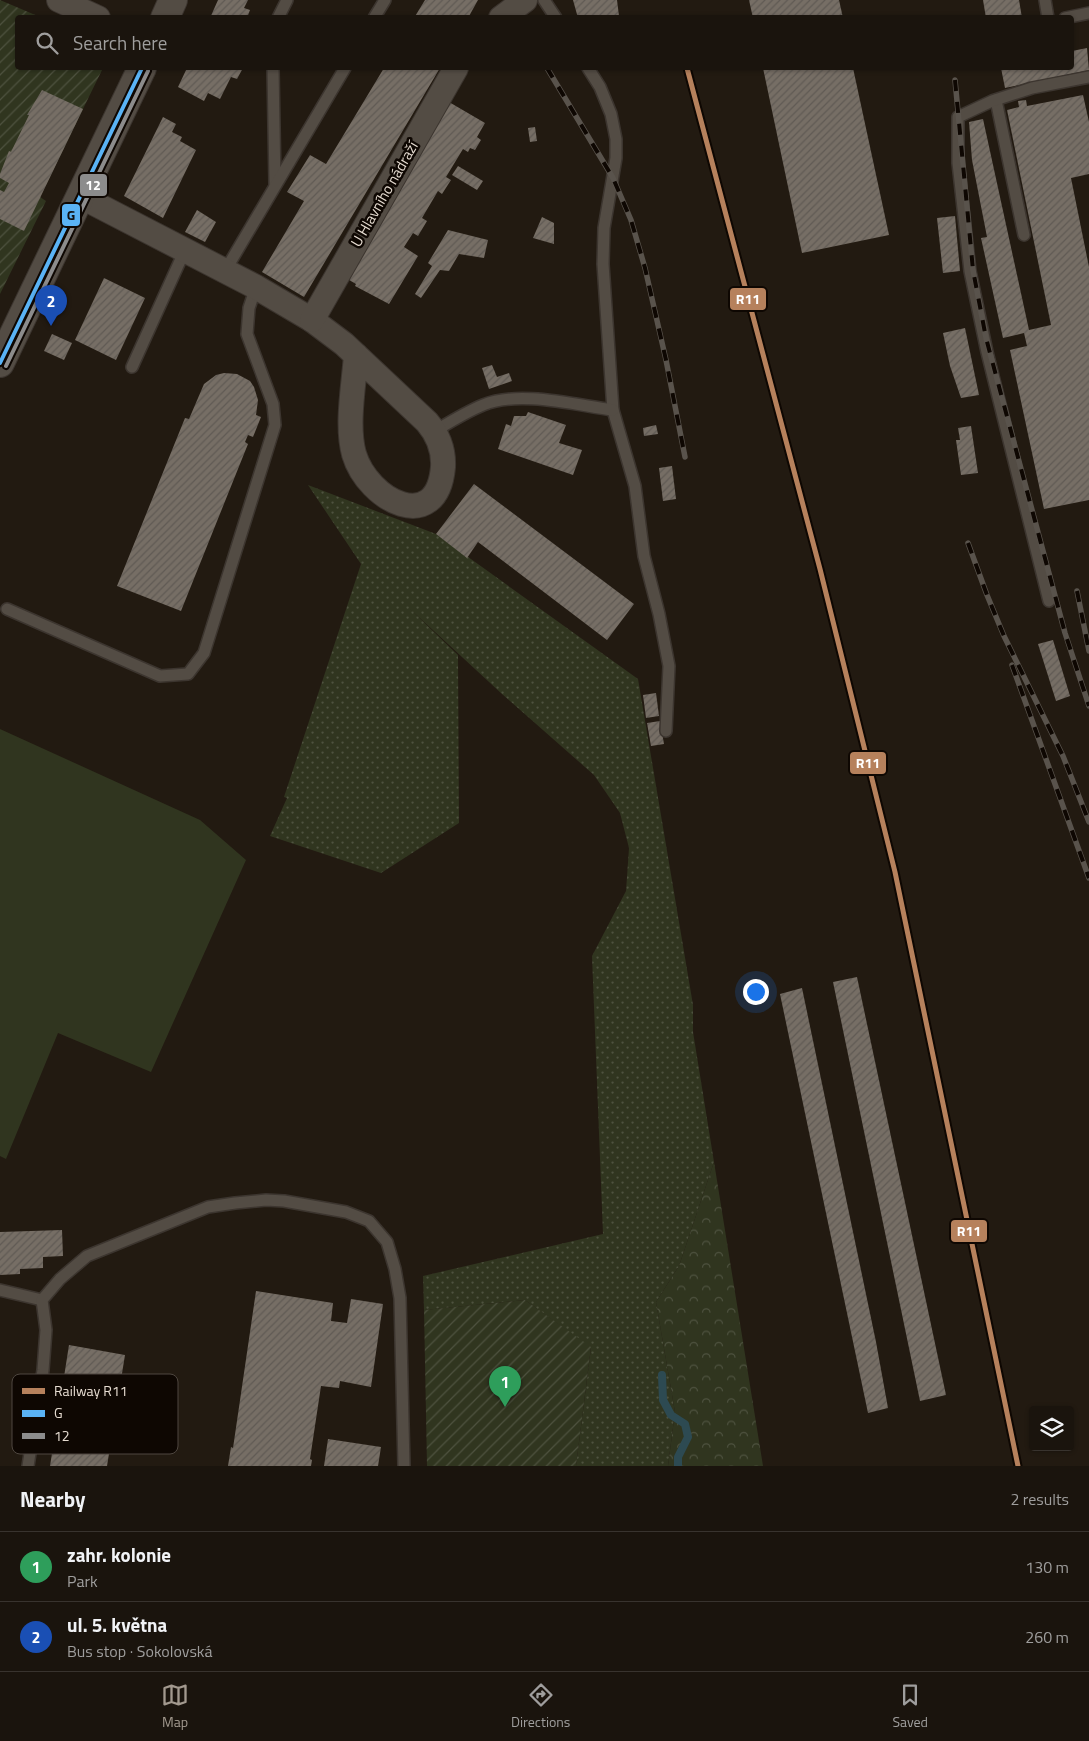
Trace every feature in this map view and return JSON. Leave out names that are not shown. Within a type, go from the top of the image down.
[{"type":"street","points":[[59,0],[92,15]]},
{"type":"street","points":[[166,15],[173,0]]},
{"type":"street","points":[[505,15],[525,0]]},
{"type":"street","points":[[0,363],[141,70]]},
{"type":"street","name":"U Hlavního nádraží","points":[[312,320],[455,70]]},
{"type":"street","points":[[80,196],[256,287],[312,320],[356,355],[435,431],[440,442],[443,461],[440,483],[436,492],[421,504],[408,506],[397,504],[377,491],[363,473],[354,454],[351,422],[356,355]]},
{"type":"lane","points":[[280,15],[287,0]]},
{"type":"lane","points":[[376,15],[385,0]]},
{"type":"lane","points":[[544,0],[554,15]]},
{"type":"lane","points":[[1044,0],[1047,15]]},
{"type":"lane","points":[[1074,16],[1089,13]]},
{"type":"lane","points":[[274,70],[275,187]]},
{"type":"lane","points":[[225,271],[344,70]]},
{"type":"lane","points":[[589,70],[600,87],[611,114],[616,139],[616,158],[604,228],[602,264],[613,410],[636,486],[644,556],[659,614],[669,666],[666,732]]},
{"type":"lane","points":[[1049,601],[981,325],[970,271],[958,163],[958,117],[996,100],[1032,88],[1089,77]]},
{"type":"lane","points":[[996,100],[1024,235]]},
{"type":"lane","points":[[132,367],[185,250]]},
{"type":"lane","points":[[7,609],[160,676],[188,674],[204,653],[275,425],[273,404],[247,334],[249,308],[256,287]]},
{"type":"lane","points":[[435,431],[483,405],[506,399],[531,399],[613,410]]},
{"type":"lane","points":[[42,1374],[46,1330],[42,1300],[60,1279],[87,1256],[208,1208],[235,1203],[266,1200],[284,1201],[346,1212],[370,1221],[387,1242],[395,1269],[400,1298],[404,1466]]},
{"type":"lane","points":[[0,1290],[42,1300]]},
{"type":"green space","points":[[0,0],[35,15],[15,15],[15,70],[102,70],[40,197],[46,201],[0,294]]},
{"type":"green space","points":[[308,485],[436,534],[638,679],[693,1005],[693,1032],[714,1162],[679,1266],[656,1302],[675,1412],[668,1466],[576,1466],[591,1348],[525,1300],[424,1310],[423,1276],[603,1234],[592,956],[626,891],[629,848],[620,813],[594,775],[502,694],[409,608],[458,655],[459,823],[381,873],[270,836],[287,798],[284,797],[361,564]]},
{"type":"green space","points":[[0,729],[200,820],[246,860],[151,1072],[58,1033],[6,1159],[0,1156]]},
{"type":"green space","points":[[714,1162],[763,1466],[668,1466],[675,1412],[656,1302],[679,1266]]},
{"type":"green space","points":[[525,1300],[591,1347],[576,1466],[427,1466],[424,1310]]},
{"type":"building","points":[[218,0],[248,0],[244,8],[250,10],[248,15],[211,15]]},
{"type":"building","points":[[425,0],[478,0],[470,15],[416,15]]},
{"type":"building","points":[[573,0],[617,0],[619,15],[577,15]]},
{"type":"building","points":[[749,0],[839,0],[842,15],[752,15]]},
{"type":"building","points":[[983,0],[1019,0],[1022,15],[986,15]]},
{"type":"building","points":[[1087,48],[1089,70],[1005,88],[1001,70],[1074,70],[1074,51]]},
{"type":"building","points":[[186,70],[242,70],[237,79],[231,77],[220,99],[208,93],[204,101],[178,87]]},
{"type":"building","points":[[383,70],[439,70],[304,297],[262,272],[304,201],[287,192],[310,155],[326,164]]},
{"type":"building","points":[[763,70],[853,70],[889,235],[802,253]]},
{"type":"building","points":[[42,90],[83,109],[24,231],[0,219],[0,190],[4,192],[9,183],[0,178],[0,174],[9,151],[11,152],[29,115],[27,115]]},
{"type":"building","points":[[1083,95],[1089,122],[1089,174],[1071,178],[1089,267],[1089,500],[1044,509],[1010,350],[1027,346],[1024,333],[1003,338],[981,238],[987,237],[972,160],[969,122],[983,119],[1029,330],[1051,325],[1007,110],[1019,107],[1018,101],[1026,100],[1027,106]]},
{"type":"building","points":[[449,102],[485,123],[477,137],[481,140],[475,150],[470,148],[468,152],[463,149],[446,177],[451,180],[442,194],[438,191],[422,218],[427,221],[418,236],[413,233],[404,247],[418,256],[389,304],[355,286],[356,284],[344,277]]},
{"type":"building","points":[[163,117],[176,124],[172,132],[182,137],[180,141],[196,150],[163,218],[124,196]]},
{"type":"building","points":[[535,127],[537,141],[530,142],[528,128]]},
{"type":"building","points":[[458,166],[483,181],[477,190],[452,175]]},
{"type":"building","points":[[197,210],[216,222],[205,242],[185,232]]},
{"type":"building","points":[[955,216],[960,271],[943,273],[937,218]]},
{"type":"building","points":[[542,217],[554,223],[554,244],[533,238]]},
{"type":"building","points":[[448,230],[488,240],[484,258],[459,254],[449,271],[440,270],[421,298],[415,294],[432,266],[428,263]]},
{"type":"building","points":[[104,278],[145,298],[116,360],[75,340]]},
{"type":"building","points":[[965,328],[979,395],[961,398],[950,366],[943,333]]},
{"type":"building","points":[[52,334],[72,343],[64,360],[44,351]]},
{"type":"building","points":[[492,365],[497,377],[509,373],[512,381],[489,389],[482,368]]},
{"type":"building","points":[[224,373],[237,374],[250,381],[258,400],[256,415],[261,417],[253,437],[248,435],[245,442],[248,444],[181,611],[117,586],[185,418],[189,419],[204,384],[216,375]]},
{"type":"building","points":[[528,412],[566,425],[559,443],[582,450],[573,475],[498,449],[506,424],[511,426],[514,416],[526,416]]},
{"type":"building","points":[[656,425],[658,434],[644,436],[643,428]]},
{"type":"building","points":[[971,426],[978,473],[961,475],[956,440],[960,440],[958,428]]},
{"type":"building","points":[[672,466],[676,499],[663,501],[659,468]]},
{"type":"building","points":[[474,484],[634,604],[607,640],[478,542],[467,558],[436,534]]},
{"type":"building","points":[[1053,640],[1070,696],[1056,701],[1038,644]]},
{"type":"building","points":[[656,693],[659,716],[646,718],[643,695]]},
{"type":"building","points":[[660,721],[664,744],[651,746],[647,723]]},
{"type":"building","points":[[857,977],[946,1395],[920,1401],[833,982]]},
{"type":"building","points":[[802,988],[888,1408],[868,1413],[780,994]]},
{"type":"building","points":[[62,1230],[63,1256],[43,1257],[43,1268],[20,1269],[20,1274],[0,1275],[0,1232]]},
{"type":"building","points":[[256,1291],[333,1303],[331,1321],[347,1323],[351,1299],[383,1304],[371,1387],[340,1381],[339,1388],[321,1386],[310,1459],[312,1460],[311,1466],[228,1466],[231,1447],[233,1448]]},
{"type":"building","points":[[69,1345],[125,1355],[122,1374],[64,1374]]},
{"type":"building","points":[[328,1439],[381,1447],[378,1466],[324,1466]]},
{"type":"building","points":[[52,1454],[109,1454],[107,1466],[50,1466]]},
{"type":"waterway","points":[[662,1375],[663,1400],[671,1415],[685,1424],[688,1437],[678,1457],[678,1466]]},
{"type":"railway","points":[[548,70],[613,178],[631,220],[645,268],[666,360],[685,457]]},
{"type":"railway","points":[[955,80],[973,270],[986,338],[1065,633],[1089,706]]},
{"type":"railway","points":[[968,543],[1004,636],[1063,756],[1089,822]]},
{"type":"railway","points":[[1077,591],[1089,651]]},
{"type":"railway","points":[[1012,665],[1089,878]]},
{"type":"rail line","name":"R11","points":[[688,70],[820,569],[895,872],[1018,1466]]},
{"type":"transit line","name":"G","points":[[0,363],[141,70]]},
{"type":"transit line","name":"12","points":[[6,366],[148,71]]},
{"type":"place","name":"ul. 5. května","points":[[51,326]]},
{"type":"place","name":"zahr. kolonie","points":[[505,1407]]}]
